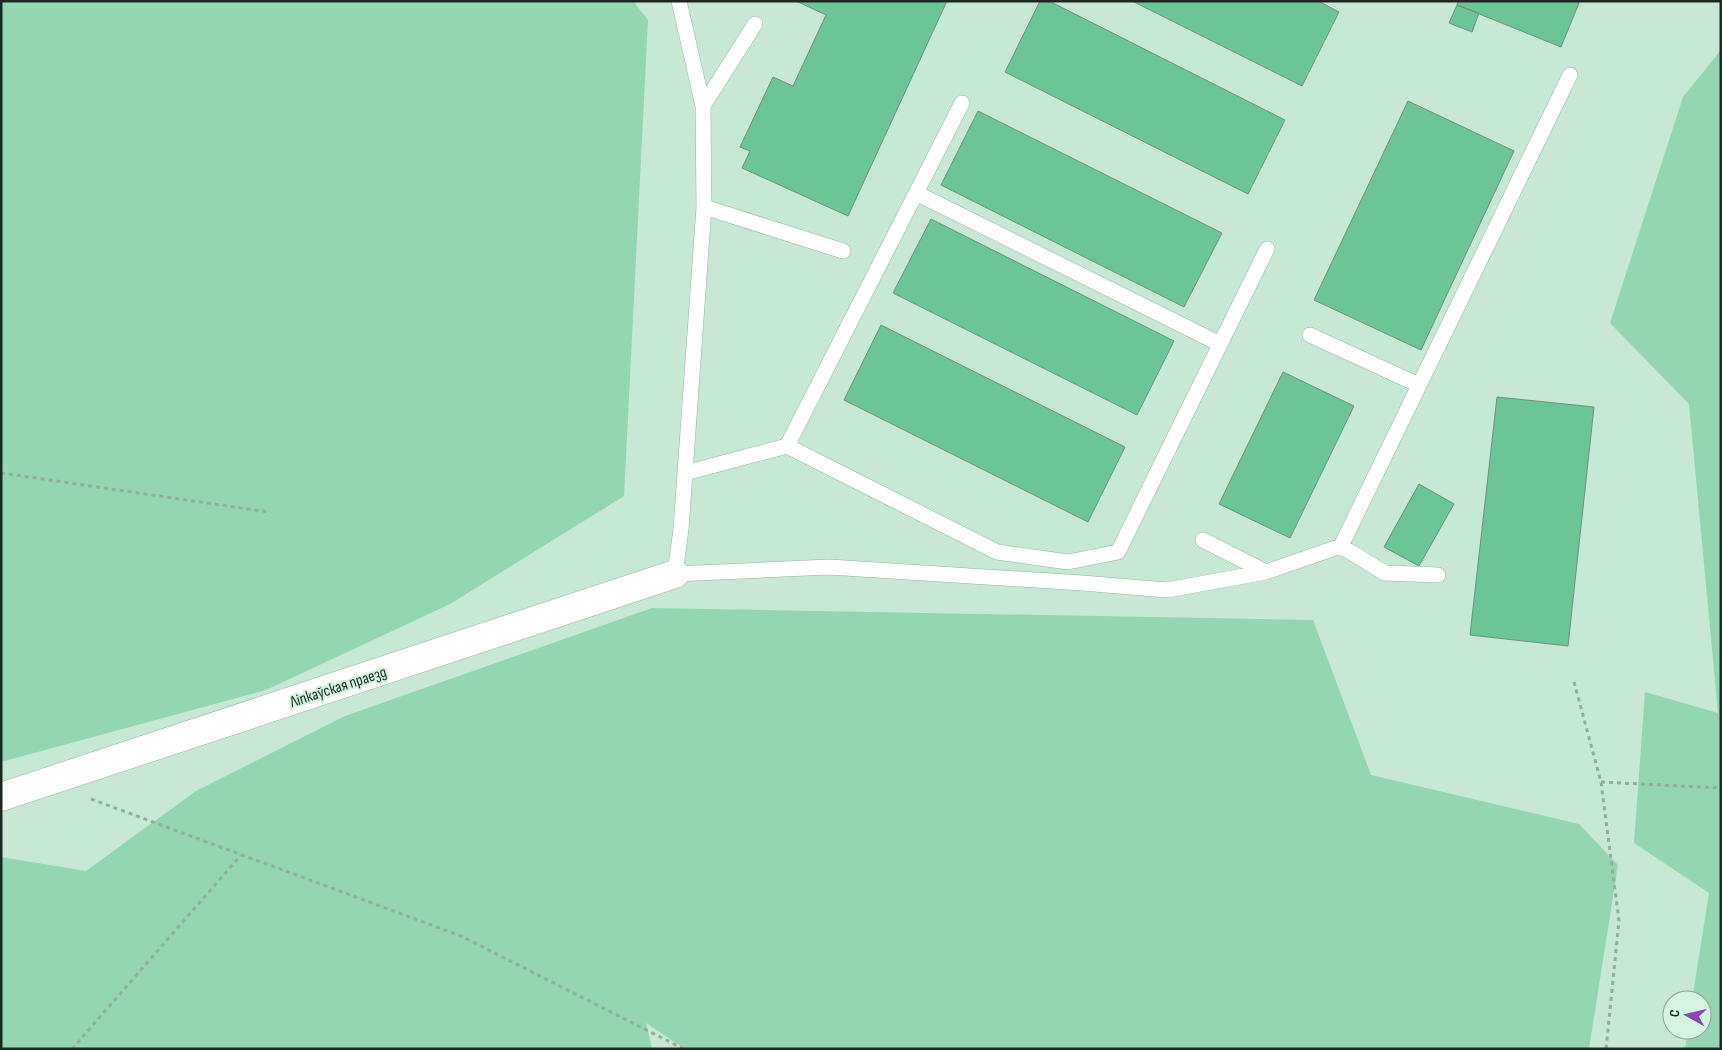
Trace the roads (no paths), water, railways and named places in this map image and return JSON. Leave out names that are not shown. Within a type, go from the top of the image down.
[{"type":"street","name":"Ліпкаўская праезд","points":[[1,797],[675,574]]},
{"type":"lane","points":[[679,1],[703,106],[704,207],[680,538],[675,574],[829,567],[1167,590],[1266,572],[1341,546],[1570,75]]},
{"type":"lane","points":[[703,106],[755,24]]},
{"type":"lane","points":[[787,446],[962,103]]},
{"type":"lane","points":[[916,193],[1220,344]]},
{"type":"lane","points":[[704,207],[843,251]]},
{"type":"lane","points":[[685,473],[787,446],[997,552],[1068,562],[1118,552],[1267,249]]},
{"type":"lane","points":[[1310,335],[1419,385]]},
{"type":"lane","points":[[1203,540],[1266,572]]},
{"type":"lane","points":[[1341,546],[1385,573],[1438,575]]}]
